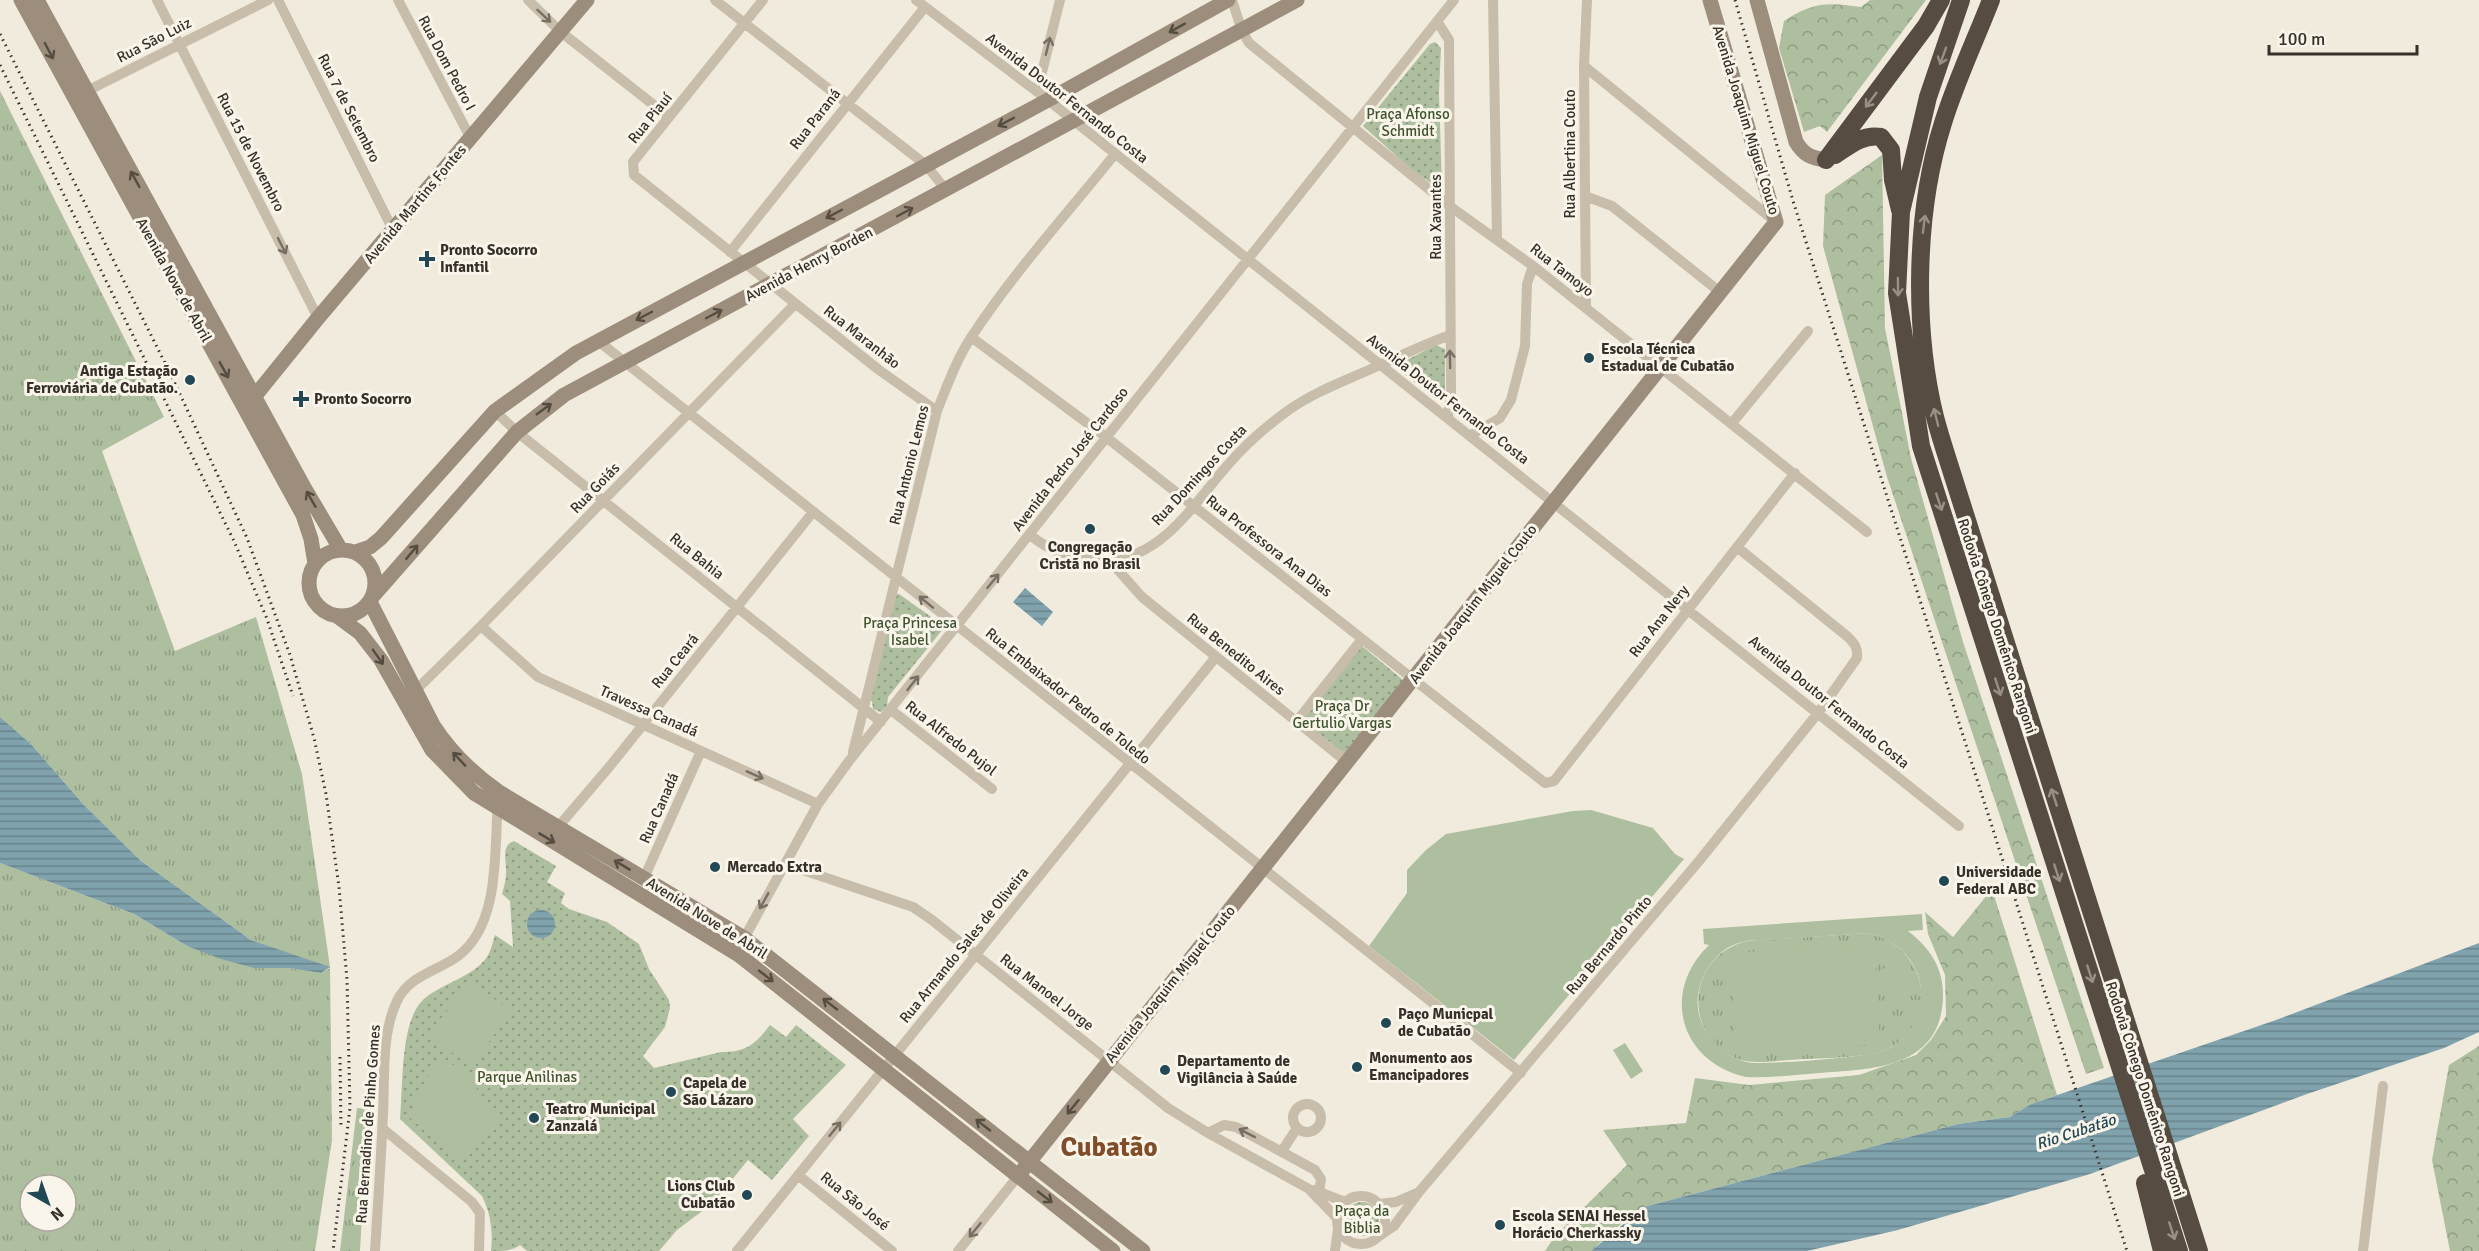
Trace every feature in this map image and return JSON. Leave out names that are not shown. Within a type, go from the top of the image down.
[{"type":"highway","points":[[1826,160],[1926,26],[1941,0]]},
{"type":"highway","name":"Rodovia Cônego Domênico Rangoni","points":[[1961,0],[1928,97],[1901,212],[1898,293],[1921,446],[2178,1251]]},
{"type":"highway","name":"Rodovia Cônego Domênico Rangoni","points":[[1991,0],[1965,60],[1942,125],[1929,188],[1921,246],[1920,300],[1924,353],[1938,428],[2199,1251]]},
{"type":"highway","name":"Rodovia Cônego Domênico Rangoni","points":[[1981,26],[1998,0]]},
{"type":"highway","points":[[1826,160],[1862,138],[1881,137],[1891,150],[1893,180],[1901,212]]},
{"type":"highway","points":[[2133,1045],[2211,1251]]},
{"type":"highway","points":[[2116,1058],[2163,1251]]},
{"type":"street","name":"Avenida Nove de Abril","points":[[21,0],[80,95],[180,276],[246,410],[303,514],[311,539],[315,564]]},
{"type":"street","name":"Avenida Nove de Abril","points":[[37,0],[80,95]]},
{"type":"street","name":"Rua 15 de Novembro","points":[[157,0],[318,318]]},
{"type":"street","name":"Rua São Luiz","points":[[80,95],[268,0]]},
{"type":"street","name":"Rua 7 de Setembro","points":[[278,0],[393,230]]},
{"type":"street","name":"Rua Dom Pedro I","points":[[398,0],[471,139]]},
{"type":"street","points":[[528,0],[561,32],[669,117]]},
{"type":"street","name":"Avenida Martins Fontes","points":[[246,410],[254,396],[318,318],[586,0]]},
{"type":"street","points":[[716,0],[926,165],[946,190]]},
{"type":"street","name":"Rua Piauí","points":[[763,0],[633,162],[634,176],[772,284]]},
{"type":"street","points":[[1043,96],[1060,0]]},
{"type":"street","points":[[1230,0],[1242,31]]},
{"type":"street","name":"Avenida Henry Borden","points":[[348,551],[370,547],[381,538],[495,411],[576,352],[926,165],[1043,96],[1230,0]]},
{"type":"street","name":"Avenida Henry Borden","points":[[372,599],[517,432],[564,395],[1297,0]]},
{"type":"street","name":"Avenida Pedro José Cardoso","points":[[739,955],[744,938],[818,804],[849,761],[1454,0]]},
{"type":"street","points":[[1493,0],[1497,239]]},
{"type":"street","name":"Rua Albertina Couto","points":[[1586,308],[1584,66],[1587,0]]},
{"type":"street","name":"Avenida Joaquim Miguel Couto","points":[[958,1251],[1776,222],[1710,0]]},
{"type":"street","points":[[1757,0],[1796,142],[1803,153],[1812,159],[1826,160]]},
{"type":"street","name":"Avenida Doutor Fernando Costa","points":[[921,3],[1043,96],[1471,435],[1959,826]]},
{"type":"street","name":"Rua Paraná","points":[[730,252],[921,3]]},
{"type":"street","name":"Rua Xavantes","points":[[1437,21],[1449,40],[1451,392],[1448,417]]},
{"type":"street","name":"Rua Tamoyo","points":[[1242,31],[1249,43],[1352,128],[1451,207],[1533,266],[1867,532]]},
{"type":"street","points":[[1584,66],[1776,222]]},
{"type":"street","name":"Rua Antonio Lemos","points":[[849,761],[856,744],[937,411],[971,337],[1030,259],[1115,154]]},
{"type":"street","points":[[1585,196],[1612,206],[1720,292]]},
{"type":"street","points":[[1471,435],[1500,418],[1511,400],[1525,346],[1527,284],[1533,266]]},
{"type":"street","name":"Avenida Nove de Abril","points":[[180,276],[348,551]]},
{"type":"street","name":"Rua Maranhão","points":[[772,284],[879,370],[937,411]]},
{"type":"street","name":"Rua Goiás","points":[[415,691],[795,304]]},
{"type":"street","points":[[1732,423],[1808,331]]},
{"type":"street","name":"Rua Domingos Costa","points":[[1030,535],[1049,550],[1065,556],[1111,562],[1128,558],[1152,546],[1173,529],[1243,448],[1271,423],[1317,392],[1450,334]]},
{"type":"street","name":"Rua Professora Ana Dias","points":[[971,337],[1106,437],[1545,783]]},
{"type":"street","name":"Rua Embaixador Pedro de Toledo","points":[[597,340],[1521,1073]]},
{"type":"street","name":"Rua Bahia","points":[[495,411],[517,432],[881,722]]},
{"type":"street","name":"Rua Ana Nery","points":[[1545,783],[1554,781],[1795,474]]},
{"type":"street","name":"Rua Ceará","points":[[558,827],[813,512]]},
{"type":"street","name":"Rua Bernardo Pinto","points":[[1362,1251],[1394,1226],[1419,1192],[1699,861],[1818,713],[1857,658],[1858,651],[1855,644],[1737,547]]},
{"type":"street","points":[[348,551],[372,567],[376,581],[372,599],[359,613],[337,616],[323,611],[310,593],[309,578],[315,564],[326,554],[348,551]]},
{"type":"street","name":"Rua Benedito Aires","points":[[1111,562],[1142,597],[1348,763]]},
{"type":"street","name":"Avenida Nove de Abril","points":[[372,599],[433,725],[450,750],[469,770],[499,792],[744,938],[1143,1251]]},
{"type":"street","name":"Avenida Nove de Abril","points":[[337,616],[360,633],[381,660],[432,750],[460,781],[497,808],[739,955],[1113,1251]]},
{"type":"street","name":"Travessa Canadá","points":[[481,626],[538,677],[818,804]]},
{"type":"street","points":[[1296,722],[1362,639]]},
{"type":"street","name":"Rua Armando Sales de Oliveira","points":[[737,1251],[1215,658]]},
{"type":"street","name":"Rua Alfredo Pujol","points":[[891,710],[992,789]]},
{"type":"street","name":"Rua Canadá","points":[[644,878],[701,751]]},
{"type":"street","name":"Rua Bernadino de Pinho Gomes","points":[[375,1251],[390,1018],[398,999],[409,985],[426,973],[458,957],[472,943],[482,927],[489,906],[492,883],[499,792]]},
{"type":"street","name":"Rua Manoel Jorge","points":[[785,864],[913,907],[1168,1108],[1208,1133],[1320,1195],[1345,1202]]},
{"type":"street","points":[[2363,1251],[2383,1086]]},
{"type":"street","points":[[1208,1133],[1224,1125],[1236,1127],[1282,1151],[1316,1170],[1321,1179],[1320,1195]]},
{"type":"street","points":[[382,1128],[472,1202],[480,1213],[479,1251]]},
{"type":"street","points":[[1282,1151],[1297,1128]]},
{"type":"street","name":"Rua São José","points":[[798,1175],[892,1251]]},
{"type":"street","name":"Rua Bernardo Pinto","points":[[1379,1204],[1402,1200],[1419,1192]]},
{"type":"street","name":"Rua Manoel Jorge","points":[[1320,1195],[1337,1223]]},
{"type":"street","points":[[1335,1251],[1337,1223],[1345,1202],[1355,1196],[1370,1197],[1379,1204],[1383,1210],[1385,1224],[1375,1240],[1354,1244],[1344,1238],[1337,1223]]},
{"type":"green space","points":[[1870,0],[1926,0],[1827,132],[1820,126],[1804,132],[1779,48],[1784,21],[1812,7],[1839,4],[1861,7]]},
{"type":"green space","name":"Praça Afonso Schmidt","points":[[1435,42],[1441,48],[1439,93],[1442,188],[1438,188],[1411,169],[1363,126],[1430,44]]},
{"type":"green space","points":[[0,91],[164,417],[102,451],[175,651],[256,617],[302,774],[330,967],[332,1140],[315,1251],[0,1251],[0,863],[134,914],[187,946],[321,973],[330,968],[251,940],[141,861],[83,804],[31,744],[0,717]]},
{"type":"green space","points":[[1882,155],[1885,328],[1911,458],[1963,642],[2104,1068],[2086,1074],[1887,477],[1823,246],[1825,195]]},
{"type":"green space","points":[[1436,345],[1445,349],[1445,398],[1442,403],[1400,371],[1397,365]]},
{"type":"green space","name":"Praça Princesa Isabel","points":[[899,594],[941,624],[943,629],[888,697],[887,706],[881,712],[873,709],[872,701],[868,700],[893,595]]},
{"type":"green space","name":"Praça Dr Gertulio Vargas","points":[[1361,645],[1403,680],[1346,755],[1302,720]]},
{"type":"green space","points":[[1591,810],[1653,828],[1675,854],[1684,859],[1514,1060],[1369,946],[1407,893],[1407,870],[1426,850],[1446,834],[1573,811]]},
{"type":"green space","name":"Parque Anilinas","points":[[514,841],[556,866],[547,882],[565,893],[561,903],[569,909],[607,922],[639,944],[649,969],[669,1000],[670,1008],[665,1027],[643,1056],[654,1068],[750,1046],[770,1025],[786,1037],[796,1025],[846,1065],[793,1119],[809,1136],[772,1180],[748,1160],[713,1203],[677,1230],[659,1251],[527,1251],[520,1245],[511,1250],[491,1251],[491,1223],[482,1196],[400,1119],[406,1040],[415,1011],[429,995],[473,971],[488,955],[495,935],[513,947],[510,901],[502,894],[506,876],[506,850]]},
{"type":"green space","points":[[1992,889],[2057,1095],[2031,1104],[2010,1117],[1958,1124],[1644,1207],[1591,1251],[1545,1251],[1555,1236],[1627,1165],[1603,1130],[1686,1123],[1695,1078],[1749,1085],[1859,1075],[1916,1055],[1931,1040],[1946,1016],[1945,975],[1928,934],[1925,912],[1953,937]]},
{"type":"green space","points":[[1922,914],[1923,930],[1908,931],[1929,951],[1938,968],[1943,986],[1939,1021],[1930,1039],[1917,1052],[1881,1066],[1839,1072],[1764,1077],[1746,1077],[1723,1069],[1705,1057],[1692,1041],[1684,1023],[1682,1003],[1685,983],[1694,964],[1709,945],[1704,944],[1703,929]],"holes":[[[1869,933],[1892,943],[1910,959],[1920,981],[1921,993],[1920,1006],[1919,1000],[1882,1002],[1883,1009],[1920,1007],[1916,1020],[1908,1032],[1888,1049],[1845,1057],[1751,1063],[1721,1050],[1710,1038],[1702,1024],[1698,998],[1703,977],[1722,951],[1732,946],[1751,940]]]},
{"type":"green space","points":[[1869,933],[1888,941],[1904,953],[1915,968],[1920,985],[1921,1003],[1916,1020],[1905,1036],[1888,1049],[1867,1055],[1755,1062],[1735,1058],[1719,1048],[1708,1035],[1701,1020],[1698,1003],[1700,986],[1707,970],[1718,956],[1733,946],[1755,940]]},
{"type":"green space","points":[[1875,944],[1880,1044],[1736,1052],[1730,953]]},
{"type":"green space","points":[[1885,946],[1896,949],[1904,955],[1910,963],[1912,972],[1911,981],[1906,989],[1899,996],[1888,1000],[1887,978],[1881,978],[1881,969],[1886,968]]},
{"type":"green space","points":[[471,980],[512,1013],[469,1066],[429,1034]]},
{"type":"green space","points":[[1625,1043],[1643,1071],[1631,1079],[1613,1050]]},
{"type":"green space","points":[[2479,1046],[2479,1251],[2450,1251],[2432,1160],[2449,1065]]},
{"type":"green space","points":[[438,1062],[455,1065],[499,1117],[463,1160],[411,1119],[415,1097]]},
{"type":"green space","points":[[357,1108],[368,1109],[360,1251],[340,1251]]},
{"type":"green space","name":"Praça da Biblia","points":[[1362,1202],[1374,1207],[1379,1219],[1374,1231],[1362,1236],[1350,1231],[1345,1219],[1350,1207]]},
{"type":"water","points":[[1025,588],[1053,612],[1042,626],[1013,602]]},
{"type":"water","points":[[0,717],[31,744],[83,804],[141,861],[251,940],[330,967],[321,973],[289,968],[254,968],[221,959],[187,946],[134,914],[0,863]]},
{"type":"water","points":[[541,910],[551,914],[555,924],[551,934],[541,938],[531,934],[527,924],[531,914]]},
{"type":"water","name":"Rio Cubatão","points":[[2479,943],[2479,1032],[2444,1048],[2307,1094],[2090,1174],[1898,1230],[1807,1251],[1591,1251],[1644,1207],[1958,1124],[2010,1117],[2031,1104],[2276,1020]]},
{"type":"railway","points":[[1735,0],[1793,201],[2127,1251]]},
{"type":"railway","points":[[0,34],[171,375],[247,538],[290,655],[314,738],[326,794],[339,887],[347,980],[350,1108],[333,1251]]},
{"type":"railway","points":[[0,65],[234,541],[267,619],[293,696]]},
{"type":"railway","points":[[340,1057],[341,1129]]},
{"type":"place","name":"Pronto Socorro Infantil","points":[[427,259]]},
{"type":"place","name":"Escola Técnica Estadual de Cubatão","points":[[1589,358]]},
{"type":"place","name":"Antiga Estação Ferroviária de Cubatão.","points":[[190,380]]},
{"type":"place","name":"Pronto Socorro","points":[[301,399]]},
{"type":"place","name":"Congregação Cristã no Brasil","points":[[1090,529]]},
{"type":"place","name":"Mercado Extra","points":[[715,867]]},
{"type":"place","name":"Universidade Federal ABC","points":[[1944,881]]},
{"type":"place","name":"Paço Municpal de Cubatão","points":[[1386,1023]]},
{"type":"place","name":"Monumento aos Emancipadores","points":[[1357,1067]]},
{"type":"place","name":"Departamento de Vigilância à Saúde","points":[[1165,1070]]},
{"type":"place","name":"Capela de São Lázaro","points":[[671,1092]]},
{"type":"place","name":"Teatro Municipal Zanzalá","points":[[534,1118]]},
{"type":"place","name":"Lions Club Cubatão","points":[[747,1195]]},
{"type":"place","name":"Escola SENAI Hessel Horácio Cherkassky","points":[[1500,1225]]},
{"type":"district","name":"Cubatão","points":[[1109,1147]]}]
